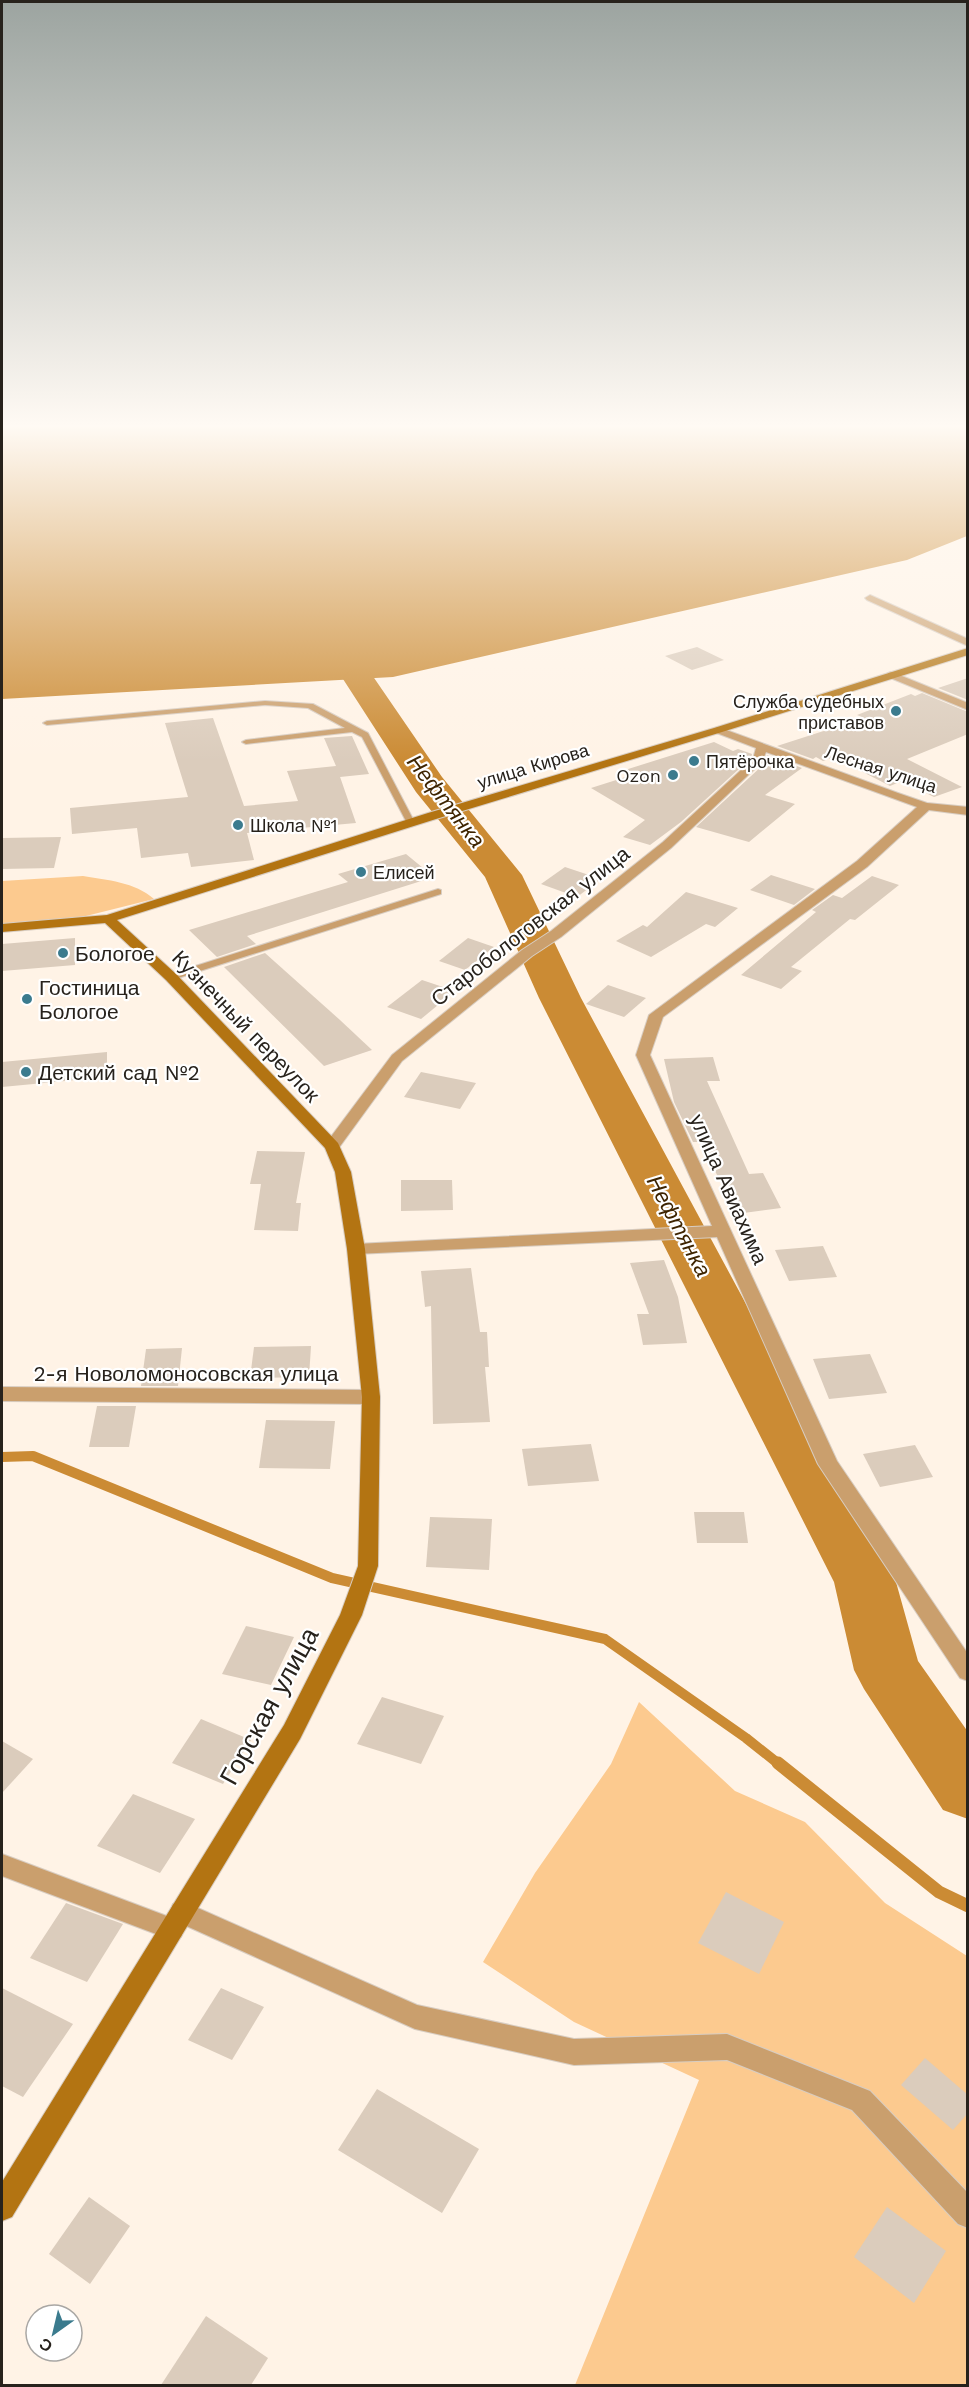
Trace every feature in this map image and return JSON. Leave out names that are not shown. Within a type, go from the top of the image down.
[{"type":"main road","name":"улица Кирова","points":[[2,928],[108,919],[512,791],[718,730],[968,651]]},
{"type":"main road","name":"Кузнечный переулок","points":[[108,919],[171,977],[332,1146],[343,1172]]},
{"type":"main road","name":"Горская улица","points":[[2,2207],[292,1732],[351,1615],[368,1566],[371,1397],[356,1250],[343,1172]]},
{"type":"street","points":[[870,598],[968,643]]},
{"type":"street","points":[[892,675],[968,707]]},
{"type":"street","name":"Лесная улица","points":[[718,730],[894,796],[926,806],[968,811]]},
{"type":"street","name":"Старобологовская улица","points":[[332,1146],[397,1058],[527,953],[556,934],[667,845],[758,760],[762,747]]},
{"type":"street","name":"улица Авиахима","points":[[926,806],[862,864],[656,1015],[643,1055],[828,1464],[968,1672]]},
{"type":"street","points":[[356,1250],[723,1231]]},
{"type":"street","name":"2-я Новоломоносовская улица","points":[[2,1394],[371,1397]]},
{"type":"street","points":[[2,1865],[177,1921],[415,2017],[574,2052],[727,2047],[861,2100],[968,2214]]},
{"type":"lane","points":[[47,723],[265,703],[310,706],[365,735],[411,823]]},
{"type":"lane","points":[[246,742],[354,729]]},
{"type":"lane","points":[[171,977],[438,892]]},
{"type":"shaded area","points":[[2,538],[961,538],[907,560],[393,677],[2,699]]},
{"type":"shaded area","points":[[83,876],[130,885],[154,899],[70,920],[2,928],[2,881]]},
{"type":"shaded area","points":[[639,1702],[735,1791],[805,1822],[885,1903],[967,1956],[967,2385],[575,2385],[699,2080],[574,2022],[483,1962],[535,1873],[611,1764]]},
{"type":"building","points":[[697,647],[724,660],[692,670],[665,656]]},
{"type":"building","points":[[968,678],[968,700],[938,688]]},
{"type":"building","points":[[922,693],[968,712],[968,734],[907,759],[962,787],[934,797],[902,781],[890,786],[834,757],[823,761],[777,746],[864,718],[857,715],[911,694],[915,696]]},
{"type":"building","points":[[213,718],[244,806],[298,801],[287,771],[336,766],[324,738],[352,736],[369,774],[340,777],[356,823],[247,833],[254,860],[191,867],[188,853],[141,858],[137,828],[72,834],[70,808],[188,797],[165,723]]},
{"type":"building","points":[[714,742],[733,751],[738,749],[752,754],[751,758],[681,822],[650,845],[623,837],[645,820],[591,788],[632,775],[625,770]]},
{"type":"building","points":[[767,755],[802,768],[765,795],[795,804],[749,842],[696,827],[764,764]]},
{"type":"building","points":[[61,837],[54,868],[2,869],[2,838]]},
{"type":"building","points":[[406,854],[434,877],[247,936],[256,944],[217,957],[189,930],[348,882],[338,874]]},
{"type":"building","points":[[565,867],[601,879],[577,897],[541,884]]},
{"type":"building","points":[[771,875],[815,889],[794,905],[750,890]]},
{"type":"building","points":[[872,876],[899,885],[855,920],[850,919],[791,967],[802,971],[781,989],[741,975],[816,912],[812,910],[833,895],[842,898]]},
{"type":"building","points":[[686,892],[738,908],[715,927],[706,924],[651,957],[616,941],[643,925],[647,927]]},
{"type":"building","points":[[75,938],[75,965],[2,971],[2,944]]},
{"type":"building","points":[[468,938],[494,947],[465,970],[439,961]]},
{"type":"building","points":[[265,953],[372,1050],[324,1066],[224,967]]},
{"type":"building","points":[[422,980],[455,991],[421,1019],[387,1007]]},
{"type":"building","points":[[608,985],[646,998],[624,1017],[586,1004]]},
{"type":"building","points":[[107,1052],[107,1077],[2,1087],[2,1062]]},
{"type":"building","points":[[713,1057],[720,1081],[707,1081],[749,1174],[763,1173],[781,1208],[736,1214],[701,1142],[693,1142],[674,1102],[664,1059]]},
{"type":"building","points":[[421,1072],[476,1083],[460,1109],[404,1097]]},
{"type":"building","points":[[257,1151],[305,1152],[296,1203],[301,1203],[298,1231],[254,1230],[261,1184],[250,1184]]},
{"type":"building","points":[[401,1180],[452,1180],[453,1210],[401,1211]]},
{"type":"building","points":[[823,1246],[837,1277],[789,1281],[775,1250]]},
{"type":"building","points":[[664,1260],[678,1297],[687,1343],[643,1345],[637,1314],[649,1314],[630,1263]]},
{"type":"building","points":[[471,1268],[480,1332],[487,1332],[489,1367],[485,1367],[490,1422],[433,1424],[431,1306],[425,1307],[421,1271]]},
{"type":"building","points":[[311,1346],[309,1377],[250,1378],[254,1347]]},
{"type":"building","points":[[182,1348],[178,1386],[141,1386],[146,1349]]},
{"type":"building","points":[[870,1354],[887,1393],[829,1399],[813,1359]]},
{"type":"building","points":[[97,1406],[136,1406],[129,1447],[89,1447]]},
{"type":"building","points":[[266,1420],[335,1421],[330,1469],[259,1468]]},
{"type":"building","points":[[591,1444],[599,1481],[528,1486],[522,1449]]},
{"type":"building","points":[[915,1445],[933,1477],[880,1487],[863,1454]]},
{"type":"building","points":[[694,1512],[744,1512],[748,1543],[697,1543]]},
{"type":"building","points":[[430,1517],[492,1519],[489,1570],[426,1567]]},
{"type":"building","points":[[246,1626],[294,1637],[271,1685],[222,1674]]},
{"type":"building","points":[[382,1697],[444,1716],[421,1764],[357,1744]]},
{"type":"building","points":[[201,1719],[251,1740],[223,1784],[172,1763]]},
{"type":"building","points":[[2,1741],[33,1759],[2,1793]]},
{"type":"building","points":[[133,1794],[195,1819],[160,1873],[97,1846]]},
{"type":"building","points":[[726,1892],[784,1922],[759,1974],[698,1943]]},
{"type":"building","points":[[66,1903],[123,1924],[87,1982],[30,1958]]},
{"type":"building","points":[[2,1988],[73,2024],[23,2097],[2,2086]]},
{"type":"building","points":[[221,1988],[264,2007],[232,2060],[188,2040]]},
{"type":"building","points":[[925,2058],[968,2095],[968,2113],[953,2130],[901,2085]]},
{"type":"building","points":[[377,2089],[479,2149],[442,2213],[338,2150]]},
{"type":"building","points":[[89,2197],[130,2226],[90,2284],[49,2254]]},
{"type":"building","points":[[887,2207],[946,2251],[914,2303],[854,2257]]},
{"type":"building","points":[[206,2316],[268,2358],[251,2385],[161,2385]]},
{"type":"waterway","name":"Нефтянка","points":[[359,679],[429,784],[503,875],[560,998],[865,1582],[887,1670],[968,1789]]},
{"type":"waterway","points":[[2,1457],[33,1456],[332,1578],[605,1639],[746,1738],[780,1765]]},
{"type":"waterway","points":[[778,1763],[939,1892],[968,1906]]},
{"type":"place","name":"Служба судебных приставов","points":[[896,711]]},
{"type":"place","name":"Пятёрочка","points":[[694,761]]},
{"type":"place","name":"Ozon","points":[[673,775]]},
{"type":"place","name":"Школа №1","points":[[238,825]]},
{"type":"place","name":"Елисей","points":[[361,872]]},
{"type":"place","name":"Бологое","points":[[63,953]]},
{"type":"place","name":"Гостиница Бологое","points":[[27,999]]},
{"type":"place","name":"Детский сад №2","points":[[26,1072]]}]
